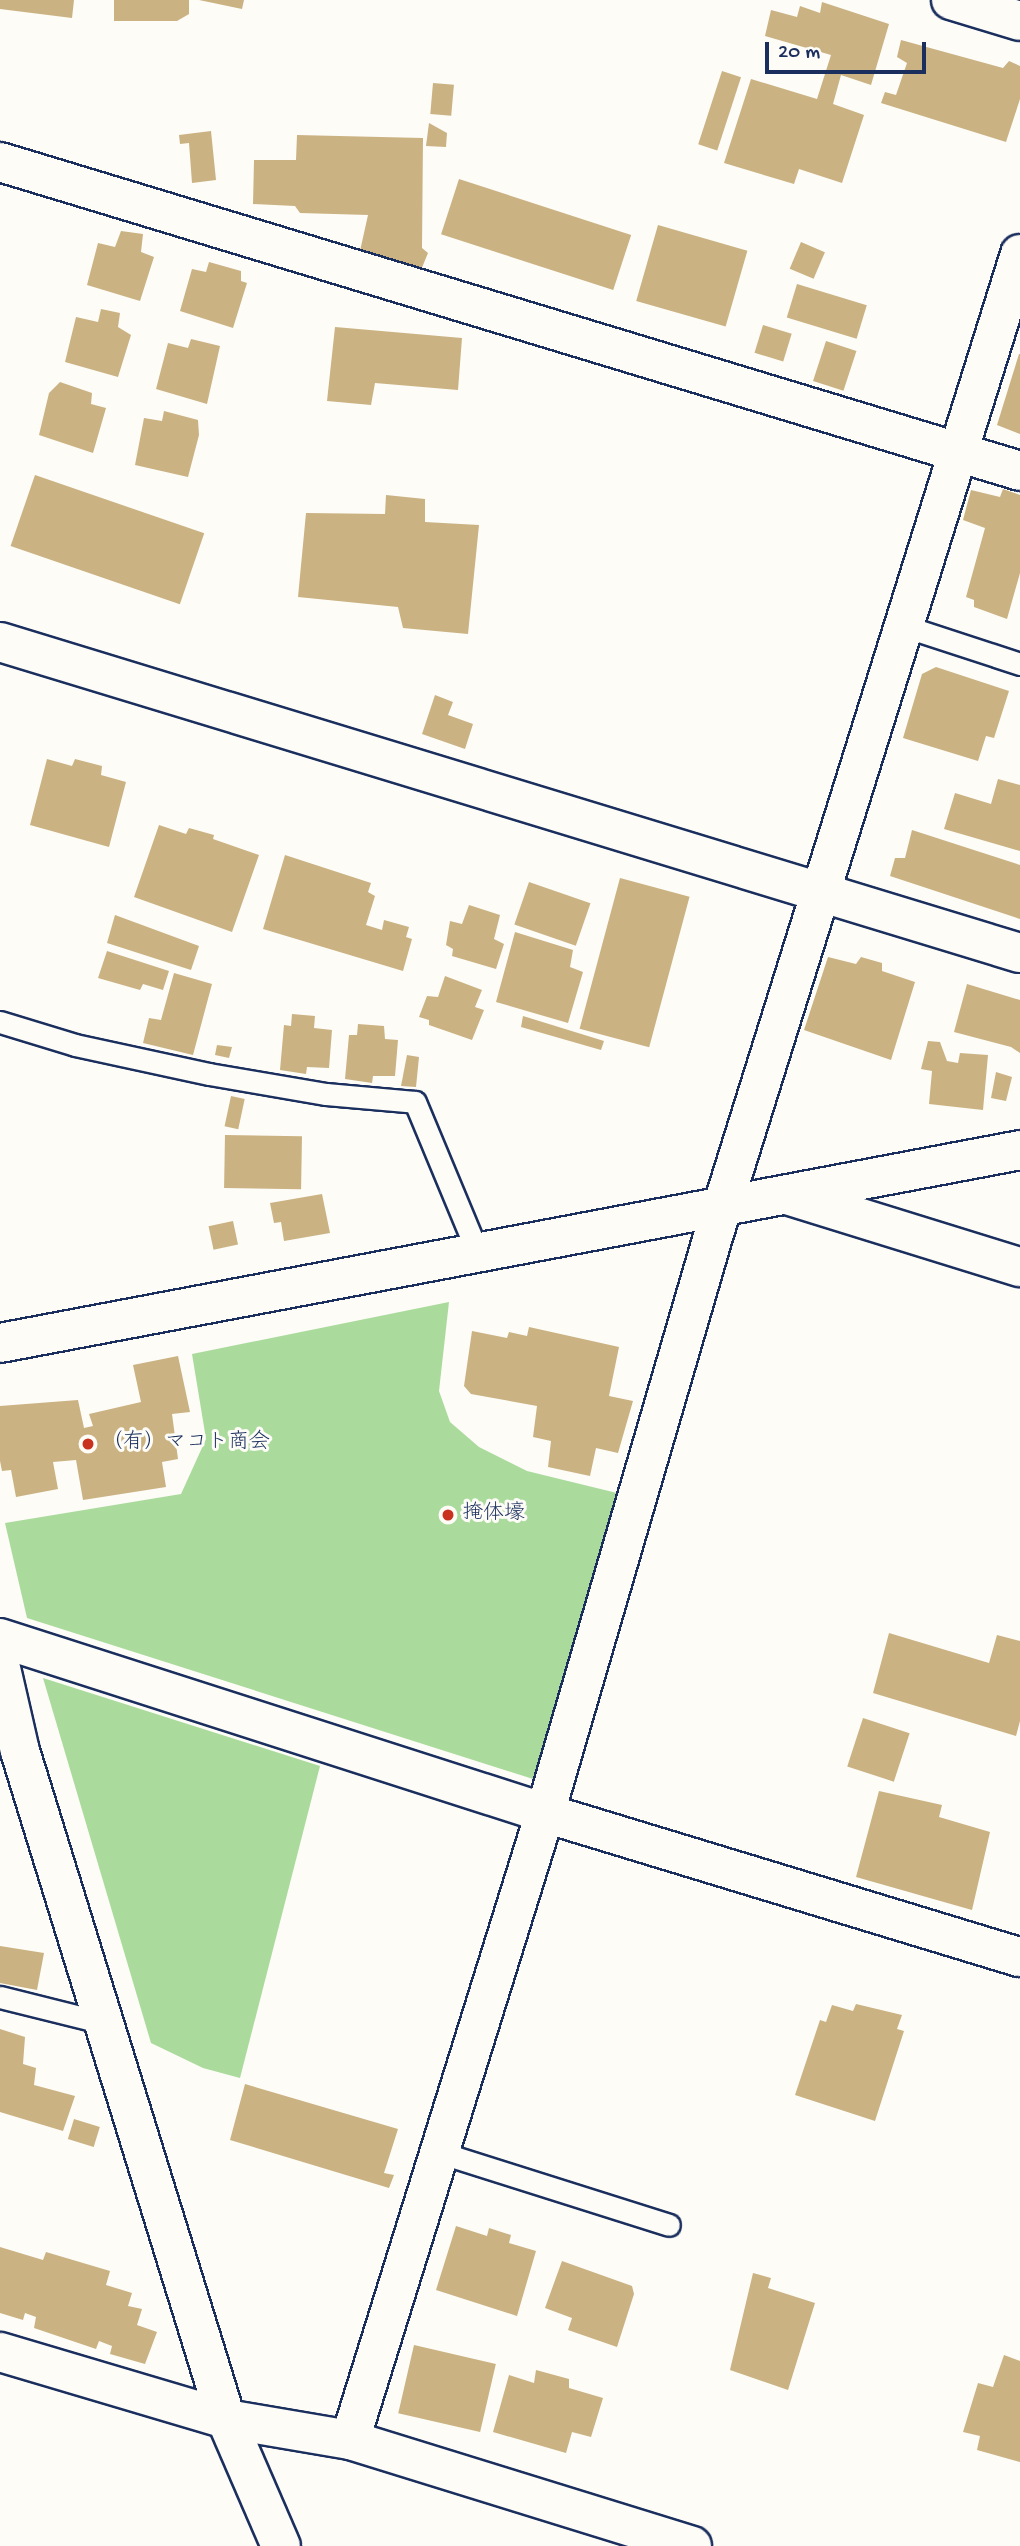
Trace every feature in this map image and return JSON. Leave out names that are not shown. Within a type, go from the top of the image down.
[{"type":"street","points":[[951,0],[1020,21]]},
{"type":"street","points":[[0,162],[1020,471]]},
{"type":"street","points":[[350,2440],[545,1813],[723,1207],[824,891],[1020,254]]},
{"type":"street","points":[[0,642],[824,891],[1020,953]]},
{"type":"street","points":[[0,1343],[790,1196],[1020,1150]]},
{"type":"street","points":[[790,1196],[1020,1267]]},
{"type":"street","points":[[0,1638],[545,1813],[1020,1957]]},
{"type":"street","points":[[0,1664],[20,1751],[108,2024],[226,2419],[281,2546]]},
{"type":"street","points":[[0,2352],[226,2419],[350,2440],[692,2546]]},
{"type":"lane","points":[[906,627],[1020,664]]},
{"type":"lane","points":[[0,1023],[75,1045],[209,1074],[326,1094],[415,1102],[478,1253]]},
{"type":"lane","points":[[0,1997],[108,2024]]},
{"type":"lane","points":[[438,2152],[669,2225]]},
{"type":"green space","points":[[449,1302],[439,1391],[450,1422],[479,1447],[527,1471],[621,1494],[533,1779],[27,1618],[5,1523],[181,1494],[206,1439],[192,1354]]},
{"type":"green space","points":[[43,1678],[320,1766],[240,2078],[203,2068],[151,2043]]},
{"type":"building","points":[[0,0],[74,0],[72,18],[0,9]]},
{"type":"building","points":[[114,0],[189,0],[189,14],[177,21],[114,21]]},
{"type":"building","points":[[199,0],[244,0],[242,9]]},
{"type":"building","points":[[822,2],[889,24],[871,85],[841,75],[833,104],[864,115],[842,183],[799,169],[794,184],[724,163],[751,79],[817,99],[831,55],[765,36],[771,10],[797,17],[800,6],[820,13]]},
{"type":"building","points":[[901,40],[1003,68],[1009,61],[1020,66],[1020,99],[1006,142],[881,103],[885,92],[896,95],[907,63],[897,57]]},
{"type":"building","points":[[722,71],[741,77],[717,150],[698,144]]},
{"type":"building","points":[[433,83],[454,85],[451,116],[430,114]]},
{"type":"building","points":[[429,123],[447,133],[446,147],[426,146]]},
{"type":"building","points":[[211,131],[216,180],[192,183],[189,143],[180,144],[179,135]]},
{"type":"building","points":[[297,135],[423,138],[422,248],[428,253],[421,270],[360,251],[368,215],[300,213],[295,206],[253,204],[254,160],[296,160]]},
{"type":"building","points":[[459,179],[631,235],[613,290],[441,234]]},
{"type":"building","points":[[658,225],[747,251],[726,327],[636,301]]},
{"type":"building","points":[[121,231],[143,234],[141,252],[154,257],[140,301],[87,285],[98,243],[115,247]]},
{"type":"building","points":[[801,242],[825,252],[814,279],[790,269]]},
{"type":"building","points":[[209,262],[241,271],[241,281],[247,283],[233,328],[180,311],[192,269],[206,272]]},
{"type":"building","points":[[797,284],[867,305],[857,339],[787,317]]},
{"type":"building","points":[[101,309],[120,313],[118,327],[131,335],[118,377],[65,362],[76,317],[98,322]]},
{"type":"building","points":[[763,325],[792,334],[783,362],[755,353]]},
{"type":"building","points":[[335,327],[462,338],[458,390],[375,383],[371,405],[327,401]]},
{"type":"building","points":[[191,339],[220,346],[207,404],[156,389],[168,343],[188,348]]},
{"type":"building","points":[[826,341],[856,351],[843,391],[813,381]]},
{"type":"building","points":[[1020,354],[1020,434],[997,425]]},
{"type":"building","points":[[60,382],[92,393],[91,404],[106,408],[93,453],[39,435],[49,393]]},
{"type":"building","points":[[164,411],[198,420],[199,435],[188,477],[135,465],[144,418],[162,421]]},
{"type":"building","points":[[35,475],[204,533],[180,604],[11,546]]},
{"type":"building","points":[[1003,489],[1020,495],[1020,573],[1007,619],[974,607],[974,600],[966,597],[985,528],[963,520],[971,490],[1000,497]]},
{"type":"building","points":[[386,495],[425,499],[425,522],[479,525],[468,634],[403,628],[398,607],[298,597],[306,513],[385,514]]},
{"type":"building","points":[[936,667],[1009,691],[994,738],[986,736],[978,761],[903,738],[922,674]]},
{"type":"building","points":[[435,695],[453,702],[448,715],[473,724],[465,749],[422,734]]},
{"type":"building","points":[[47,759],[72,766],[75,759],[102,766],[101,775],[126,782],[109,847],[30,825]]},
{"type":"building","points":[[998,779],[1020,785],[1020,851],[944,829],[955,793],[991,804]]},
{"type":"building","points":[[159,825],[186,834],[189,828],[214,835],[213,839],[259,855],[232,932],[134,897]]},
{"type":"building","points":[[912,830],[1020,865],[1020,919],[890,876],[895,858],[905,858]]},
{"type":"building","points":[[285,855],[371,883],[368,892],[375,896],[366,925],[382,930],[384,920],[409,927],[406,937],[412,939],[403,971],[263,929]]},
{"type":"building","points":[[620,878],[690,897],[649,1047],[580,1029]]},
{"type":"building","points":[[529,882],[590,903],[576,946],[514,925]]},
{"type":"building","points":[[469,905],[500,915],[494,939],[504,944],[496,969],[452,956],[453,949],[446,945],[450,921],[462,924]]},
{"type":"building","points":[[115,915],[199,946],[191,970],[107,943]]},
{"type":"building","points":[[515,932],[573,950],[570,967],[583,972],[568,1023],[496,1002]]},
{"type":"building","points":[[107,951],[169,971],[163,990],[143,984],[140,990],[98,978]]},
{"type":"building","points":[[828,957],[856,964],[861,957],[882,963],[882,971],[915,982],[891,1060],[804,1030]]},
{"type":"building","points":[[174,973],[212,984],[193,1055],[143,1043],[149,1018],[161,1020]]},
{"type":"building","points":[[445,976],[482,990],[475,1007],[484,1010],[472,1040],[429,1025],[429,1020],[419,1017],[427,996],[438,997]]},
{"type":"building","points":[[967,984],[1020,1000],[1020,1053],[1011,1047],[954,1032]]},
{"type":"building","points":[[292,1014],[315,1016],[314,1028],[332,1030],[329,1068],[307,1067],[306,1074],[280,1070],[284,1025],[291,1026]]},
{"type":"building","points":[[523,1016],[604,1041],[601,1050],[521,1027]]},
{"type":"building","points":[[358,1024],[384,1026],[385,1039],[398,1040],[395,1076],[373,1076],[372,1083],[345,1079],[349,1035],[357,1035]]},
{"type":"building","points":[[928,1041],[940,1042],[947,1061],[958,1063],[960,1053],[988,1055],[983,1110],[929,1104],[932,1071],[921,1069]]},
{"type":"building","points":[[217,1045],[232,1047],[229,1058],[215,1055]]},
{"type":"building","points":[[407,1055],[419,1057],[416,1087],[401,1086]]},
{"type":"building","points":[[996,1072],[1012,1077],[1006,1101],[991,1098]]},
{"type":"building","points":[[231,1096],[245,1099],[238,1129],[225,1126]]},
{"type":"building","points":[[225,1135],[302,1136],[301,1189],[224,1188]]},
{"type":"building","points":[[322,1194],[330,1233],[284,1241],[281,1222],[274,1223],[270,1203]]},
{"type":"building","points":[[233,1221],[238,1244],[214,1250],[209,1226]]},
{"type":"building","points":[[529,1327],[619,1347],[609,1396],[633,1401],[618,1453],[596,1448],[590,1476],[548,1467],[551,1441],[533,1437],[537,1406],[471,1394],[464,1386],[472,1331],[507,1338],[509,1332],[527,1336]]},
{"type":"building","name":"（有）マコト商会","points":[[178,1356],[190,1412],[172,1414],[178,1459],[162,1462],[166,1487],[83,1500],[76,1460],[53,1462],[58,1489],[16,1497],[11,1470],[2,1471],[0,1461],[0,1406],[78,1400],[84,1428],[93,1426],[89,1414],[141,1402],[133,1365]]},
{"type":"building","points":[[889,1633],[989,1663],[997,1635],[1020,1641],[1020,1721],[1016,1736],[873,1693]]},
{"type":"building","points":[[863,1718],[910,1733],[894,1782],[847,1767]]},
{"type":"building","points":[[879,1791],[942,1805],[939,1817],[990,1832],[972,1910],[856,1877]]},
{"type":"building","points":[[0,1946],[44,1953],[37,1990],[0,1983]]},
{"type":"building","points":[[856,2004],[902,2015],[897,2029],[904,2031],[875,2121],[795,2095],[820,2020],[826,2022],[832,2005],[853,2011]]},
{"type":"building","points":[[0,2029],[25,2037],[23,2064],[36,2068],[34,2085],[75,2096],[63,2131],[0,2112]]},
{"type":"building","points":[[245,2084],[398,2129],[384,2173],[394,2175],[389,2188],[230,2140]]},
{"type":"building","points":[[74,2119],[100,2127],[94,2147],[68,2139]]},
{"type":"building","points":[[456,2226],[487,2236],[489,2228],[511,2235],[509,2243],[536,2251],[517,2316],[436,2290]]},
{"type":"building","points":[[0,2247],[43,2260],[46,2252],[110,2271],[106,2285],[132,2293],[128,2306],[142,2309],[137,2325],[157,2332],[145,2364],[110,2354],[112,2346],[99,2341],[96,2349],[34,2328],[36,2317],[25,2313],[23,2320],[0,2313]]},
{"type":"building","points":[[562,2261],[632,2286],[634,2294],[617,2347],[568,2330],[572,2318],[545,2308]]},
{"type":"building","points":[[753,2273],[771,2278],[768,2288],[815,2303],[788,2390],[730,2370]]},
{"type":"building","points":[[414,2345],[496,2364],[480,2432],[398,2413]]},
{"type":"building","points":[[1004,2355],[1020,2361],[1020,2462],[977,2450],[980,2436],[963,2432],[978,2383],[993,2387]]},
{"type":"building","points":[[536,2370],[569,2379],[569,2388],[603,2398],[591,2437],[572,2432],[566,2453],[493,2432],[509,2375],[534,2383]]},
{"type":"place","name":"（有）マコト商会","points":[[88,1444]]},
{"type":"place","name":"掩体壕","points":[[448,1515]]}]
